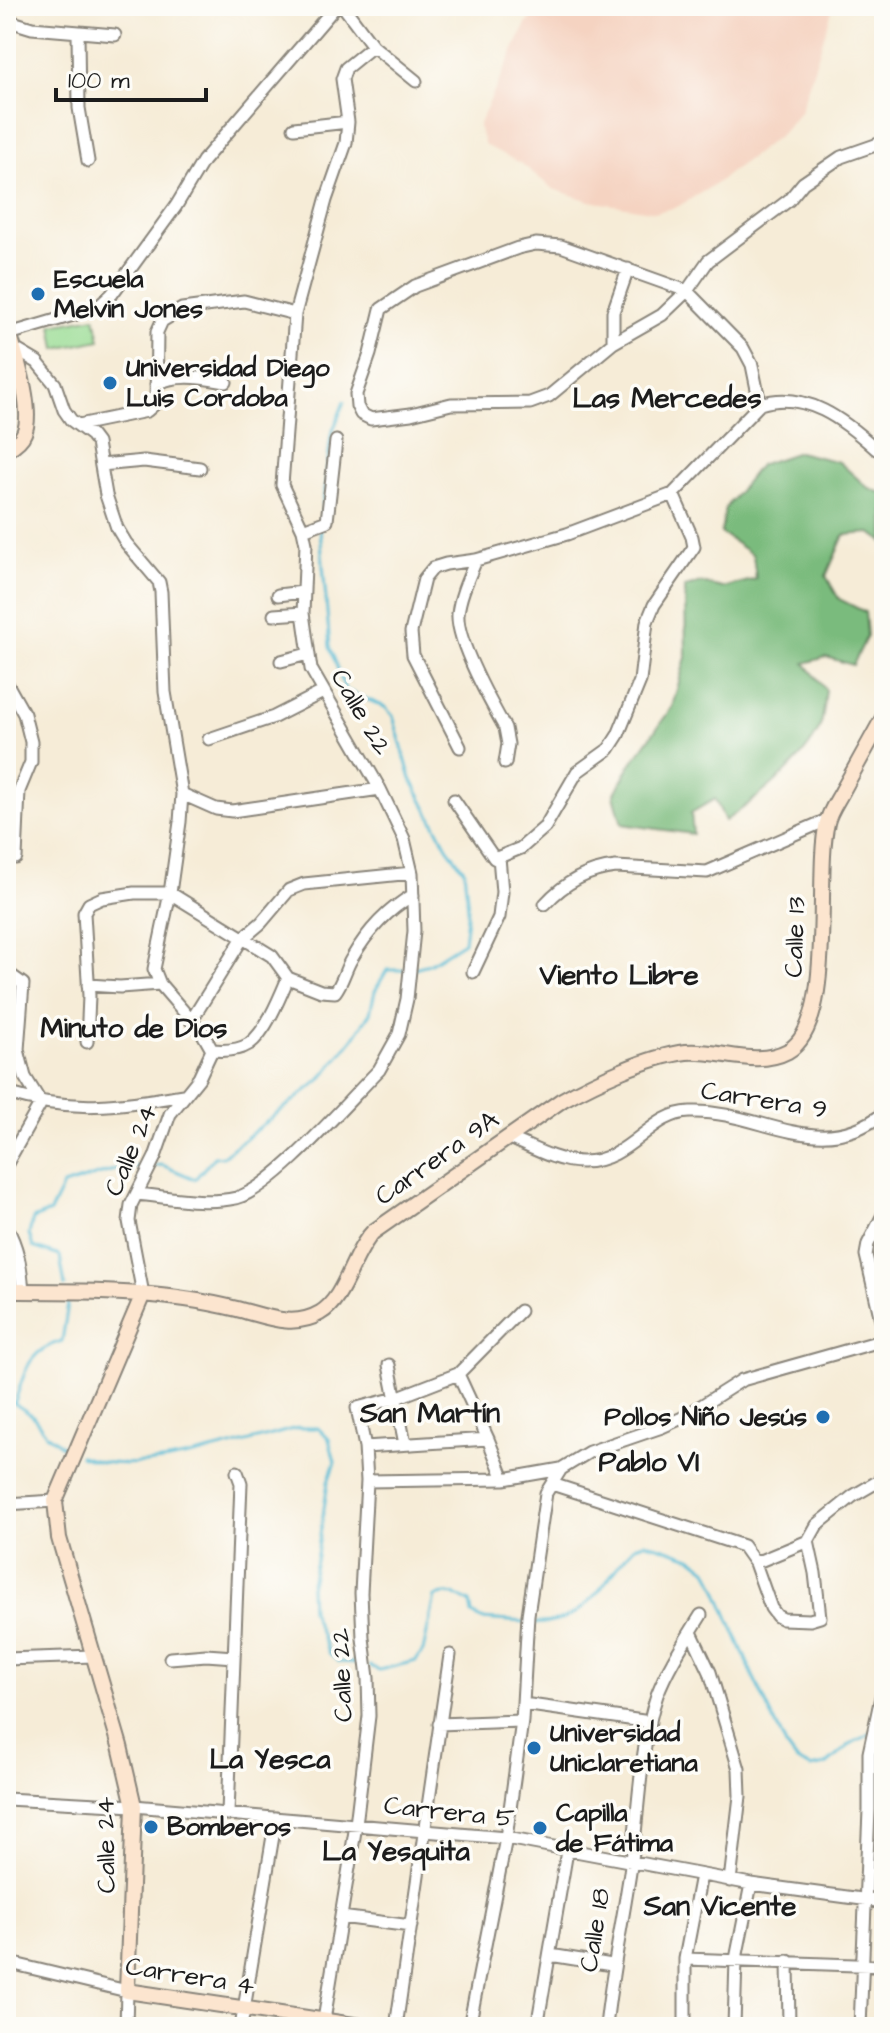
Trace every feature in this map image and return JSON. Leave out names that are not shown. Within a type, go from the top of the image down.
[{"type":"main road","points":[[6,450],[23,437],[28,424],[15,349],[8,328]]},
{"type":"main road","points":[[827,820],[884,716]]},
{"type":"main road","name":"Calle 13","points":[[790,1050],[804,1033],[816,998],[821,968],[820,890],[827,820]]},
{"type":"main road","name":"Carrera 9A","points":[[143,1294],[203,1300],[285,1322],[305,1321],[324,1311],[337,1296],[361,1247],[373,1232],[507,1137],[585,1088],[671,1055],[698,1052],[765,1058],[790,1050]]},
{"type":"main road","points":[[6,1291],[143,1294],[55,1501]]},
{"type":"main road","name":"Calle 24","points":[[55,1501],[59,1538],[120,1746],[134,1806],[127,1991]]},
{"type":"main road","name":"Carrera 4","points":[[127,1991],[323,2024],[367,2027]]},
{"type":"street","points":[[8,328],[97,308],[112,294],[176,206],[203,161],[336,6]]},
{"type":"street","points":[[343,6],[373,46],[416,81]]},
{"type":"street","points":[[6,20],[32,28],[115,35]]},
{"type":"street","points":[[78,34],[79,108],[88,161]]},
{"type":"street","name":"Calle 22","points":[[137,1194],[208,1201],[233,1198],[260,1188],[379,1070],[399,1034],[409,982],[414,931],[412,873],[404,839],[380,789],[311,669],[303,613],[306,544],[303,530],[282,485],[295,314],[326,200],[346,143],[348,122],[342,79],[346,68],[373,46]]},
{"type":"street","points":[[294,128],[348,122]]},
{"type":"street","points":[[760,404],[752,365],[743,348],[687,291],[561,246],[536,244],[415,286],[381,309],[356,394],[361,414],[371,419],[411,414],[451,404],[530,403],[549,396],[613,343],[662,315],[687,291],[708,261],[789,200],[803,183],[841,157],[884,142]]},
{"type":"street","points":[[613,343],[613,312],[628,269]]},
{"type":"street","points":[[79,425],[147,411],[156,403],[157,332],[162,321],[182,309],[244,301],[295,314]]},
{"type":"street","points":[[15,349],[37,362],[55,384],[71,420],[97,443],[106,495],[117,528],[153,573],[161,592],[165,692],[182,794],[170,893],[154,962],[155,976],[212,1050],[236,1049],[249,1044],[275,1007],[288,978]]},
{"type":"street","points":[[156,384],[169,378],[226,382]]},
{"type":"street","points":[[460,747],[413,655],[411,632],[414,618],[424,579],[433,568],[476,560],[567,534],[673,494],[760,404],[770,400],[793,400],[826,410],[884,452]]},
{"type":"street","points":[[303,530],[327,521],[336,441]]},
{"type":"street","points":[[101,465],[144,461],[200,468]]},
{"type":"street","points":[[473,972],[499,917],[502,892],[498,862],[501,856],[521,848],[545,827],[577,772],[609,749],[618,735],[640,681],[647,622],[654,605],[694,547],[673,494]]},
{"type":"street","points":[[476,560],[461,598],[458,616],[460,635],[505,728],[508,744],[505,763]]},
{"type":"street","points":[[278,595],[303,592]]},
{"type":"street","points":[[274,615],[303,613]]},
{"type":"street","points":[[281,661],[308,654]]},
{"type":"street","points":[[6,682],[24,714],[31,742],[31,762],[19,791],[16,858]]},
{"type":"street","points":[[209,739],[274,717],[323,692]]},
{"type":"street","points":[[182,794],[216,809],[232,811],[380,789]]},
{"type":"street","points":[[454,800],[498,862]]},
{"type":"street","points":[[545,904],[567,884],[604,868],[707,872],[827,820]]},
{"type":"street","points":[[191,1021],[242,939],[261,923],[289,890],[304,884],[412,873]]},
{"type":"street","points":[[87,1042],[88,985],[83,921],[89,904],[110,896],[170,893],[272,956],[288,978],[321,991],[335,992],[352,956],[383,915],[413,895]]},
{"type":"street","points":[[6,972],[23,984],[18,1050],[25,1077],[41,1103]]},
{"type":"street","points":[[88,985],[120,987],[160,984]]},
{"type":"street","name":"Calle 24","points":[[143,1294],[129,1221],[131,1205],[170,1114],[199,1078],[212,1050]]},
{"type":"street","points":[[6,1093],[41,1103],[92,1108],[183,1095]]},
{"type":"street","points":[[6,1165],[41,1103]]},
{"type":"street","name":"Carrera 9","points":[[507,1137],[564,1161],[594,1162],[607,1159],[632,1145],[663,1119],[685,1112],[716,1111],[795,1134],[825,1137],[882,1119]]},
{"type":"street","points":[[884,1213],[875,1227],[866,1255],[884,1333]]},
{"type":"street","points":[[6,1226],[20,1261],[23,1291]]},
{"type":"street","points":[[396,1398],[458,1374],[520,1311]]},
{"type":"street","points":[[367,1481],[504,1479],[561,1469],[589,1452],[672,1423],[742,1380],[884,1340]]},
{"type":"street","points":[[389,1365],[405,1444]]},
{"type":"street","points":[[458,1374],[504,1479]]},
{"type":"street","name":"Calle 22","points":[[323,2024],[356,1825],[369,1716],[361,1593],[367,1481],[365,1447],[357,1408],[396,1398]]},
{"type":"street","points":[[365,1447],[488,1439]]},
{"type":"street","points":[[469,2027],[506,1838],[522,1721],[528,1615],[546,1493],[561,1469]]},
{"type":"street","points":[[228,1813],[241,1483],[237,1472]]},
{"type":"street","points":[[755,1563],[808,1541],[817,1525],[853,1496],[884,1478]]},
{"type":"street","points":[[552,1484],[743,1546],[755,1563],[771,1608],[783,1619],[817,1620],[821,1609],[808,1541]]},
{"type":"street","points":[[6,1504],[55,1501]]},
{"type":"street","name":"Calle 18","points":[[606,2027],[612,1965],[631,1862],[650,1722],[661,1684],[701,1615]]},
{"type":"street","points":[[691,1632],[710,1672],[739,1769],[740,1796],[730,1881]]},
{"type":"street","points":[[170,1658],[206,1655],[234,1657]]},
{"type":"street","points":[[396,2027],[450,1655]]},
{"type":"street","points":[[6,1659],[94,1656]]},
{"type":"street","points":[[860,2027],[869,1753],[884,1683]]},
{"type":"street","points":[[523,1704],[650,1722]]},
{"type":"street","points":[[439,1724],[522,1721]]},
{"type":"street","name":"Carrera 5","points":[[6,1799],[228,1813],[506,1838],[730,1881],[884,1902]]},
{"type":"street","points":[[241,2027],[276,1818]]},
{"type":"street","points":[[537,2027],[567,1851]]},
{"type":"street","points":[[685,2027],[685,1959],[701,1875]]},
{"type":"street","points":[[734,2027],[736,1959],[751,1884]]},
{"type":"street","points":[[341,1917],[411,1926]]},
{"type":"street","points":[[550,1955],[612,1965]]},
{"type":"street","points":[[685,1959],[884,1966]]},
{"type":"street","points":[[788,1961],[789,2027]]},
{"type":"street","name":"Carrera 4","points":[[6,1962],[127,1991]]},
{"type":"street","name":"Calle 24","points":[[126,2027],[127,1991]]},
{"type":"shaded area","points":[[558,6],[838,6],[833,8],[800,112],[781,134],[714,185],[677,207],[656,212],[590,201],[553,189],[522,164],[485,145],[478,126],[526,24],[538,11]]},
{"type":"green space","points":[[95,317],[100,340],[56,349],[52,325]]},
{"type":"green space","points":[[798,452],[839,462],[867,487],[884,494],[884,542],[871,533],[844,535],[826,576],[839,599],[865,612],[867,636],[853,665],[826,657],[805,663],[826,690],[819,729],[799,758],[750,803],[725,821],[715,799],[691,813],[693,834],[622,824],[614,795],[629,767],[672,707],[686,657],[685,587],[701,583],[723,588],[756,579],[753,555],[721,533],[725,509],[759,465]]},
{"type":"waterway","points":[[321,519],[331,436],[344,402]]},
{"type":"waterway","points":[[320,529],[330,647],[345,690],[385,707],[393,716],[411,779],[447,847],[464,870],[468,908],[464,942],[429,964],[414,968]]},
{"type":"waterway","points":[[153,1166],[162,1165],[195,1179],[214,1157],[223,1156],[320,1080],[370,1013],[375,991],[387,970],[406,970]]},
{"type":"waterway","points":[[65,1286],[60,1256],[33,1247],[29,1234],[33,1219],[50,1212],[63,1186],[117,1169],[146,1166]]},
{"type":"waterway","points":[[15,1402],[25,1372],[34,1357],[41,1350],[62,1341],[67,1297]]},
{"type":"waterway","points":[[6,1398],[32,1415],[46,1434],[70,1452]]},
{"type":"waterway","points":[[80,1456],[130,1464],[159,1461],[298,1428],[318,1428],[329,1439],[335,1462],[328,1482],[310,1587],[311,1611],[329,1653],[339,1662],[363,1663]]},
{"type":"waterway","points":[[532,1623],[567,1617],[592,1598],[635,1546],[645,1543],[658,1546],[691,1557],[709,1571],[753,1676],[786,1746],[797,1761],[811,1768],[826,1765],[852,1743],[870,1734]]},
{"type":"waterway","points":[[370,1666],[379,1670],[416,1661],[423,1651],[435,1597],[440,1595],[453,1595],[470,1602],[472,1614],[481,1619],[525,1622]]},
{"type":"place","name":"Escuela Melvin Jones","points":[[38,294]]},
{"type":"place","name":"Universidad Diego Luis Cordoba","points":[[110,383]]},
{"type":"place","name":"Pollos Niño Jesús","points":[[823,1417]]},
{"type":"place","name":"Universidad Uniclaretiana","points":[[534,1748]]},
{"type":"place","name":"Bomberos","points":[[151,1827]]},
{"type":"place","name":"Capilla de Fátima","points":[[540,1828]]},
{"type":"district","name":"Las Mercedes","points":[[667,398]]},
{"type":"district","name":"Viento Libre","points":[[619,975]]},
{"type":"district","name":"Minuto de Dios","points":[[134,1028]]},
{"type":"district","name":"San Martín","points":[[430,1413]]},
{"type":"district","name":"Pablo VI","points":[[649,1462]]},
{"type":"district","name":"La Yesca","points":[[270,1759]]},
{"type":"district","name":"La Yesquita","points":[[396,1851]]},
{"type":"district","name":"San Vicente","points":[[720,1906]]}]
